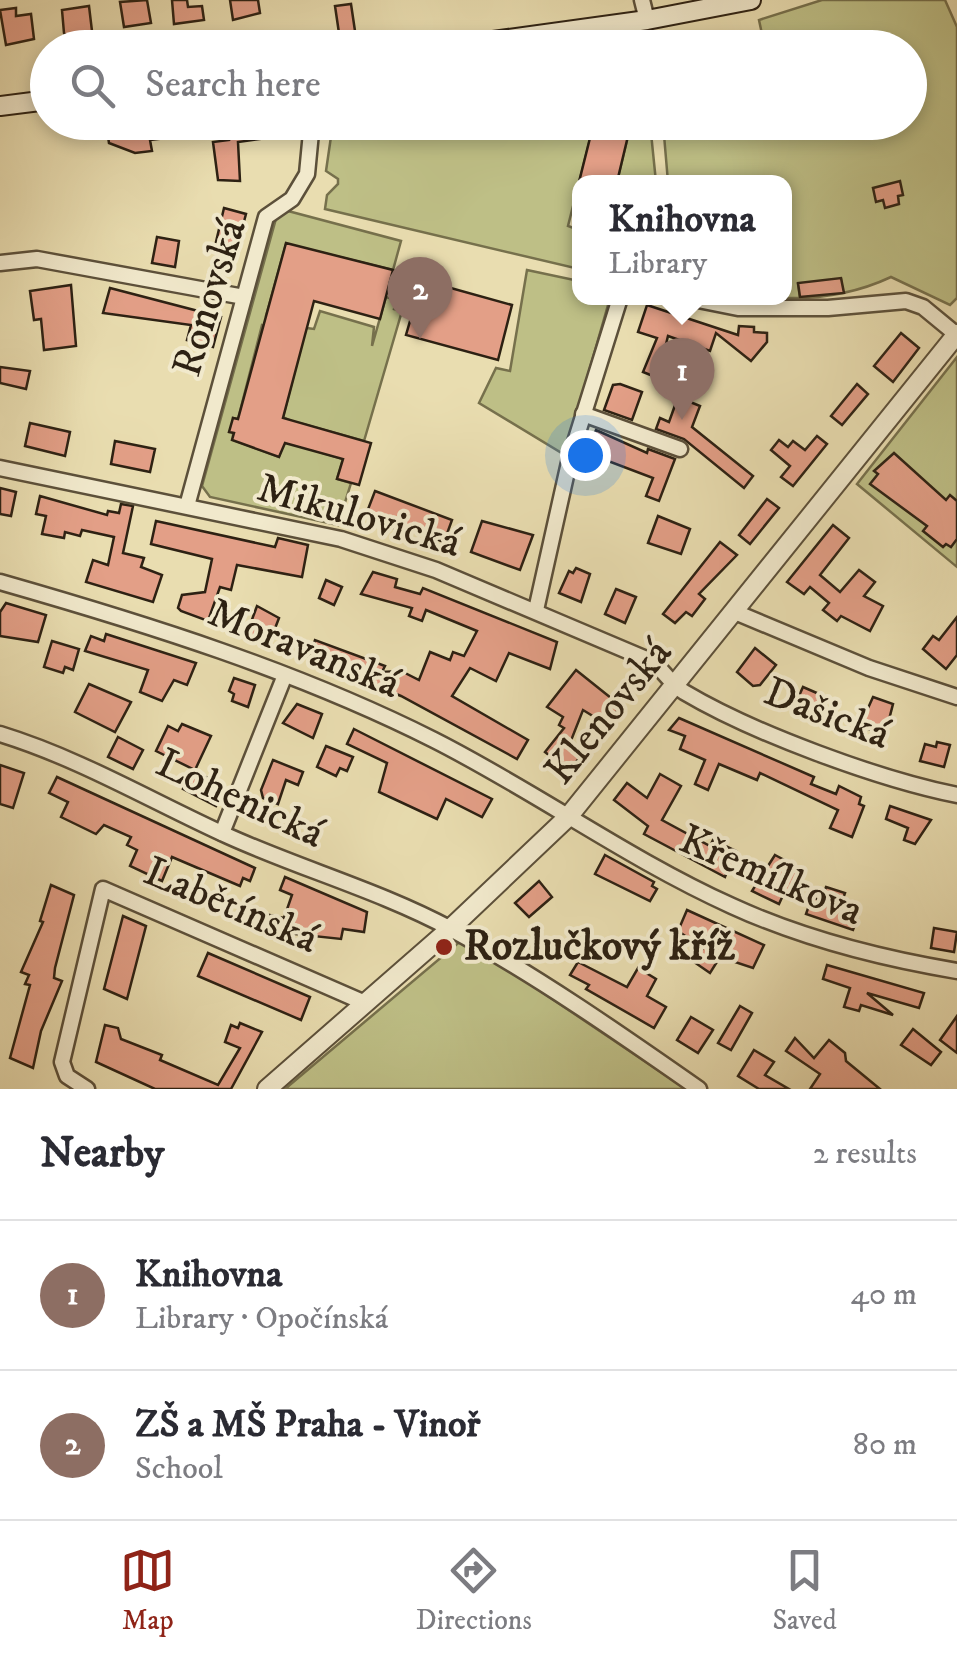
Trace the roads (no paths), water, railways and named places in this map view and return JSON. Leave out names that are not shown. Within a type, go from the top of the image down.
[{"type":"street","points":[[642,0],[647,20]]},
{"type":"street","points":[[574,30],[751,0]]},
{"type":"street","points":[[0,106],[30,102]]},
{"type":"street","name":"Ronovská","points":[[187,506],[266,217],[292,200],[310,164],[311,140]]},
{"type":"street","points":[[0,264],[37,259],[244,297]]},
{"type":"street","points":[[723,305],[828,308],[906,301],[922,306],[957,335]]},
{"type":"street","points":[[536,610],[582,414],[618,305]]},
{"type":"street","name":"Klenovská","points":[[267,1089],[450,929],[568,818],[957,335]]},
{"type":"street","points":[[582,414],[680,449]]},
{"type":"street","name":"Mikulovická","points":[[0,468],[341,539],[436,570],[536,610],[651,661],[676,687]]},
{"type":"street","name":"Moravanská","points":[[0,582],[110,613],[286,675],[435,741],[568,818]]},
{"type":"street","points":[[736,612],[870,668],[957,697]]},
{"type":"street","points":[[222,833],[286,675]]},
{"type":"street","name":"Dašická","points":[[676,687],[841,760],[957,795]]},
{"type":"street","name":"Lohenická","points":[[0,734],[60,752],[222,833],[450,929],[609,1026],[699,1089]]},
{"type":"street","name":"Křemílkova","points":[[568,818],[733,906],[866,956],[957,971]]},
{"type":"street","name":"Labětínská","points":[[87,1089],[66,1076],[62,1062],[103,889],[365,1003]]},
{"type":"place","name":"ZŠ a MŠ Praha - Vinoř","points":[[420,339]]},
{"type":"place","name":"Knihovna","points":[[682,420]]},
{"type":"place","name":"Rozlučkový kříž","points":[[444,947]]}]
